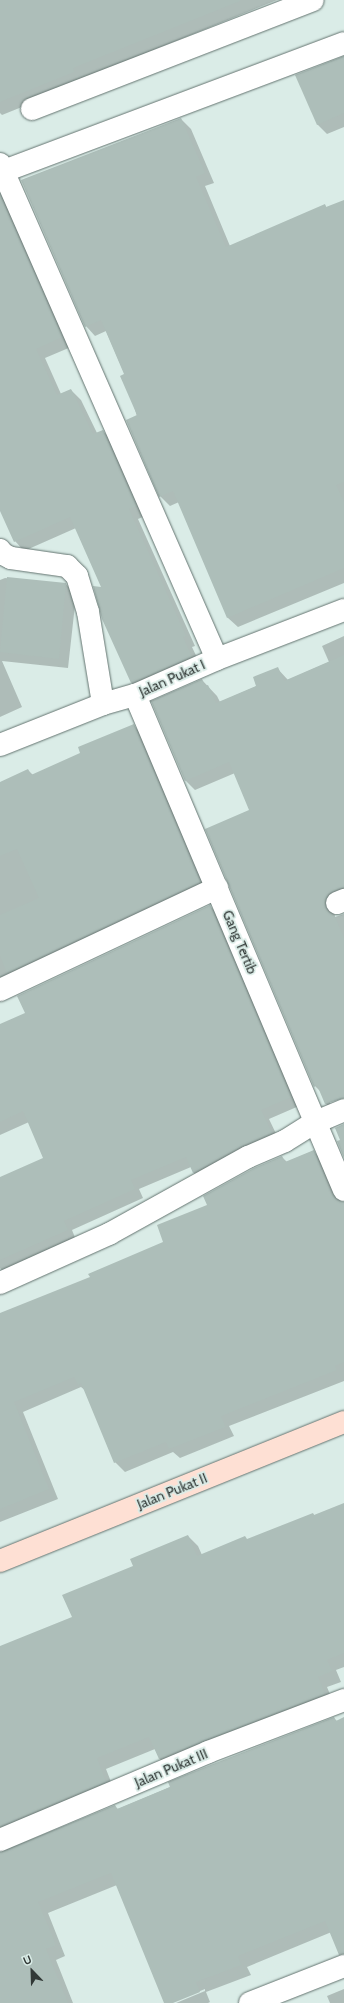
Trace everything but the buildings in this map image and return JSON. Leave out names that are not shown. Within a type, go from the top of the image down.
[{"type":"street","points":[[32,109],[313,0]]},
{"type":"street","points":[[217,658],[2,167],[344,43]]},
{"type":"street","points":[[0,550],[11,558],[67,566],[77,576],[88,612],[103,704]]},
{"type":"street","name":"Jalan Pukat I","points":[[0,745],[103,704],[135,695],[217,658],[344,610]]},
{"type":"street","name":"Gang Tertib","points":[[135,695],[344,1190]]},
{"type":"street","points":[[0,990],[217,888]]},
{"type":"street","points":[[0,1283],[109,1234],[248,1157],[285,1141],[316,1122],[344,1110]]},
{"type":"street","name":"Jalan Pukat II","points":[[0,1560],[344,1422]]},
{"type":"street","name":"Jalan Pukat III","points":[[0,1840],[208,1752],[344,1700]]},
{"type":"street","points":[[250,2003],[344,1966]]}]
